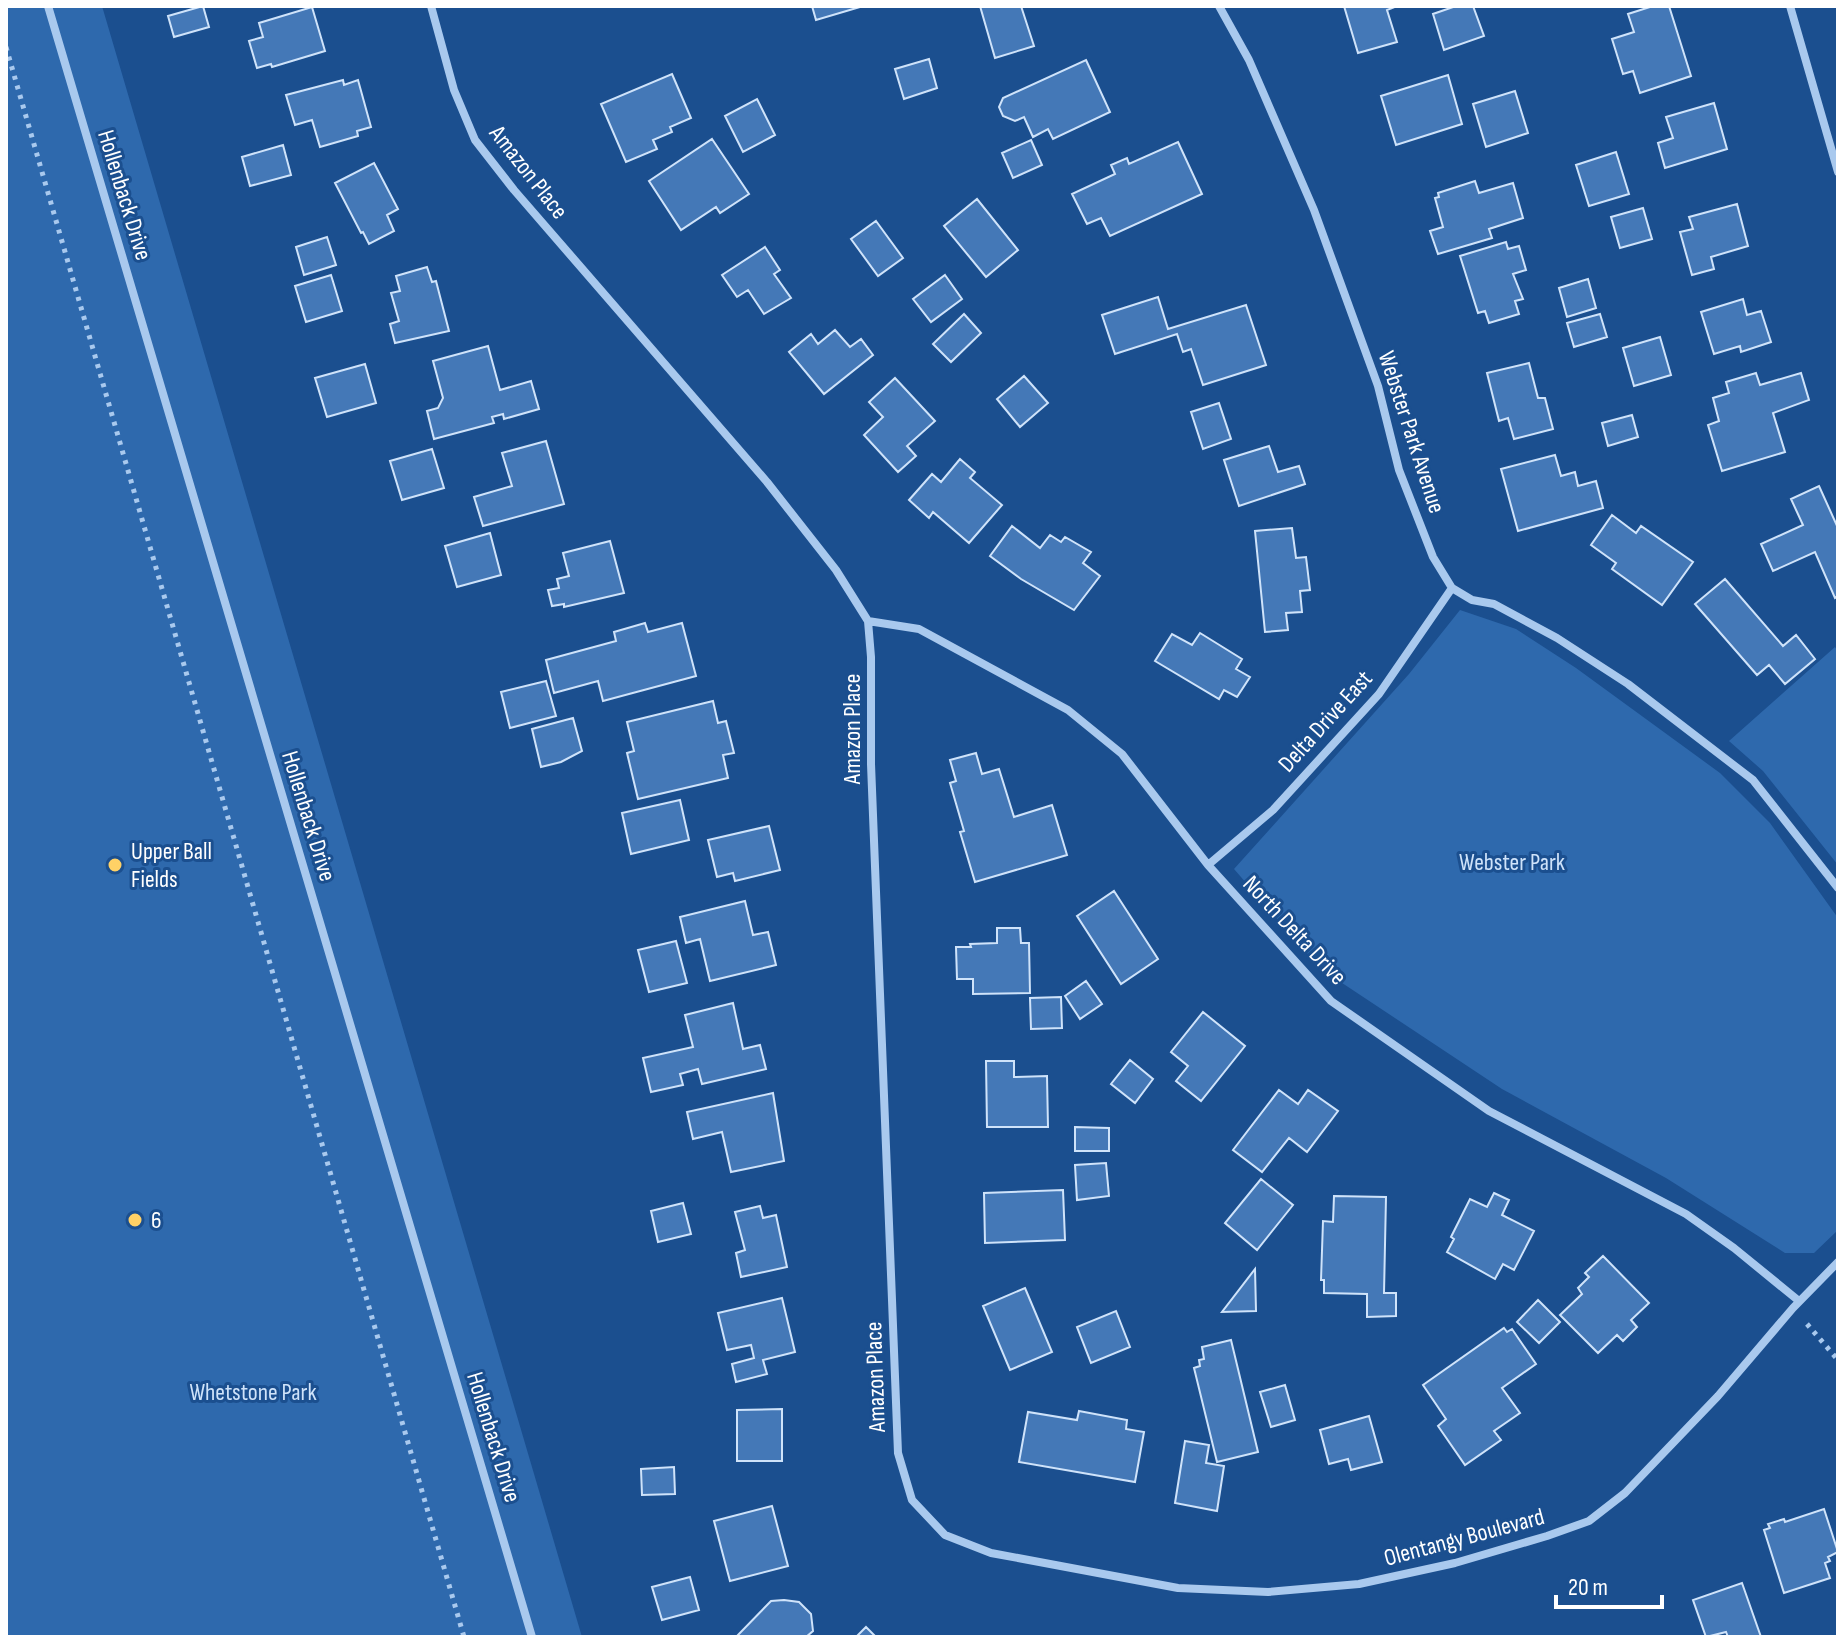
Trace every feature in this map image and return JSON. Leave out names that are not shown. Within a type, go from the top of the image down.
[{"type":"street","name":"Hollenback Drive","points":[[48,6],[532,1637]]},
{"type":"street","name":"Amazon Place","points":[[431,6],[454,90],[475,140],[514,190],[767,482],[836,570],[868,621],[898,1453],[912,1500],[945,1535],[991,1553]]},
{"type":"street","name":"Webster Park Avenue","points":[[1219,6],[1249,60],[1314,210],[1378,386],[1399,470],[1433,557],[1452,588]]},
{"type":"street","points":[[1790,6],[1838,172]]},
{"type":"street","name":"Delta Drive East","points":[[1208,865],[1273,810],[1379,694],[1452,588]]},
{"type":"street","points":[[1452,588],[1472,600],[1494,604],[1557,638],[1628,684],[1753,780],[1838,888]]},
{"type":"street","name":"North Delta Drive","points":[[868,621],[919,629],[1068,710],[1122,754],[1208,865],[1331,1001],[1489,1111],[1686,1214],[1734,1248],[1796,1305]]},
{"type":"street","name":"Olentangy Boulevard","points":[[991,1553],[1178,1588],[1268,1592],[1359,1584],[1455,1563],[1547,1536],[1589,1521],[1625,1493],[1718,1396],[1796,1305],[1838,1262]]},
{"type":"path","points":[[6,47],[464,1637]]},
{"type":"path","points":[[1796,1305],[1838,1360]]},
{"type":"green space","name":"Whetstone Park","points":[[6,6],[102,6],[582,1637],[6,1637]]},
{"type":"green space","name":"Webster Park","points":[[1460,610],[1516,629],[1576,668],[1720,773],[1770,823],[1838,918],[1838,1230],[1814,1253],[1785,1253],[1666,1178],[1502,1089],[1321,969],[1234,869],[1409,674]]},
{"type":"green space","points":[[1835,647],[1838,652],[1838,865],[1763,771],[1729,741]]},
{"type":"building","points":[[203,6],[209,27],[174,37],[168,16]]},
{"type":"building","points":[[812,6],[859,6],[860,7],[816,20]]},
{"type":"building","points":[[980,6],[1021,6],[1034,46],[995,58]]},
{"type":"building","points":[[1344,6],[1397,6],[1387,10],[1397,42],[1358,53]]},
{"type":"building","points":[[1456,6],[1473,6],[1484,36],[1444,50],[1433,14]]},
{"type":"building","points":[[1653,6],[1669,6],[1691,76],[1640,93],[1633,71],[1623,74],[1612,39],[1634,32],[1628,14]]},
{"type":"building","points":[[312,7],[325,51],[272,67],[271,64],[257,68],[249,41],[263,37],[259,23]]},
{"type":"building","points":[[929,59],[937,88],[904,99],[895,69]]},
{"type":"building","points":[[1086,60],[1110,112],[1053,139],[1048,129],[1033,137],[1024,117],[1015,121],[1003,116],[999,107],[1003,98]]},
{"type":"building","points":[[672,74],[691,118],[670,127],[672,132],[653,140],[657,149],[626,162],[601,104]]},
{"type":"building","points":[[1448,75],[1462,124],[1396,145],[1381,96]]},
{"type":"building","points":[[343,80],[344,85],[358,80],[371,127],[357,131],[358,136],[320,147],[312,120],[295,125],[286,95]]},
{"type":"building","points":[[1515,91],[1528,133],[1486,147],[1473,104]]},
{"type":"building","points":[[757,99],[775,135],[743,152],[725,116]]},
{"type":"building","points":[[1714,103],[1727,149],[1665,168],[1658,143],[1673,138],[1666,117]]},
{"type":"building","points":[[712,139],[749,194],[720,213],[716,207],[681,230],[649,181]]},
{"type":"building","points":[[1031,140],[1042,165],[1013,178],[1002,153]]},
{"type":"building","points":[[1178,142],[1202,194],[1110,236],[1101,218],[1087,224],[1072,194],[1115,174],[1111,165],[1127,158],[1129,164]]},
{"type":"building","points":[[283,145],[291,175],[250,186],[242,157]]},
{"type":"building","points":[[1616,152],[1629,194],[1589,206],[1576,165]]},
{"type":"building","points":[[374,163],[398,209],[387,215],[394,231],[369,244],[335,183]]},
{"type":"building","points":[[1475,181],[1479,193],[1513,183],[1523,218],[1489,229],[1492,238],[1438,254],[1430,231],[1443,227],[1435,198],[1439,197],[1438,193]]},
{"type":"building","points":[[977,199],[1018,250],[986,277],[944,226]]},
{"type":"building","points":[[1737,204],[1748,246],[1711,257],[1714,269],[1692,275],[1680,232],[1693,229],[1689,217]]},
{"type":"building","points":[[1643,208],[1652,239],[1620,248],[1611,217]]},
{"type":"building","points":[[876,221],[903,258],[878,276],[851,239]]},
{"type":"building","points":[[327,237],[336,265],[304,275],[296,247]]},
{"type":"building","points":[[1506,242],[1508,249],[1519,246],[1526,270],[1513,274],[1523,299],[1515,301],[1519,314],[1489,323],[1485,311],[1478,313],[1460,256]]},
{"type":"building","points":[[765,247],[780,270],[774,274],[791,298],[764,314],[748,290],[737,297],[722,275]]},
{"type":"building","points":[[427,267],[432,282],[436,281],[449,331],[395,343],[390,324],[399,321],[391,293],[400,291],[396,276]]},
{"type":"building","points":[[331,275],[342,311],[306,322],[295,286]]},
{"type":"building","points":[[945,275],[962,299],[931,322],[913,299]]},
{"type":"building","points":[[1588,279],[1596,308],[1567,317],[1559,288]]},
{"type":"building","points":[[1158,297],[1168,329],[1246,305],[1266,365],[1203,385],[1191,349],[1183,352],[1177,334],[1115,354],[1102,315]]},
{"type":"building","points":[[1743,299],[1747,315],[1761,311],[1771,342],[1741,352],[1740,346],[1714,354],[1701,312]]},
{"type":"building","points":[[964,314],[981,333],[951,362],[933,344]]},
{"type":"building","points":[[1600,314],[1607,337],[1574,347],[1567,323]]},
{"type":"building","points":[[835,330],[850,347],[861,339],[873,355],[824,394],[789,352],[811,334],[818,344]]},
{"type":"building","points":[[1660,337],[1671,375],[1634,386],[1623,348]]},
{"type":"building","points":[[488,346],[500,390],[531,381],[539,409],[504,419],[503,414],[492,417],[494,423],[434,439],[427,411],[438,408],[443,398],[433,361]]},
{"type":"building","points":[[1529,363],[1538,398],[1545,398],[1553,429],[1514,439],[1508,418],[1499,421],[1487,373]]},
{"type":"building","points":[[365,364],[376,403],[327,417],[315,378]]},
{"type":"building","points":[[1756,373],[1760,385],[1801,373],[1809,400],[1773,413],[1785,452],[1722,471],[1708,425],[1719,421],[1713,398],[1729,393],[1726,382]]},
{"type":"building","points":[[1024,376],[1048,403],[1020,427],[997,399]]},
{"type":"building","points":[[895,378],[935,421],[907,446],[916,456],[898,472],[864,435],[883,417],[869,402]]},
{"type":"building","points":[[1219,403],[1231,439],[1203,449],[1191,412]]},
{"type":"building","points":[[1632,415],[1638,437],[1608,446],[1602,423]]},
{"type":"building","points":[[546,441],[564,504],[483,526],[474,497],[512,486],[502,453]]},
{"type":"building","points":[[1269,446],[1278,472],[1299,466],[1305,484],[1239,506],[1224,460]]},
{"type":"building","points":[[432,449],[444,488],[402,500],[390,461]]},
{"type":"building","points":[[1555,455],[1561,476],[1575,472],[1578,486],[1596,481],[1603,508],[1518,531],[1501,469]]},
{"type":"building","points":[[960,459],[975,472],[970,478],[1002,505],[969,543],[933,512],[929,518],[909,500],[932,474],[941,482]]},
{"type":"building","points":[[1819,486],[1838,528],[1838,596],[1835,598],[1815,552],[1773,571],[1761,544],[1803,525],[1791,499]]},
{"type":"building","points":[[1612,515],[1636,533],[1641,526],[1693,562],[1662,605],[1612,569],[1616,563],[1591,545]]},
{"type":"building","points":[[1012,526],[1040,548],[1050,535],[1061,542],[1065,537],[1091,552],[1083,563],[1100,576],[1074,610],[1021,579],[990,556]]},
{"type":"building","points":[[1292,528],[1296,558],[1306,557],[1310,590],[1300,591],[1302,612],[1286,613],[1288,630],[1265,632],[1255,531]]},
{"type":"building","points":[[490,533],[501,575],[457,587],[445,546]]},
{"type":"building","points":[[610,541],[624,593],[564,607],[564,604],[552,606],[548,590],[559,588],[557,579],[569,576],[563,553]]},
{"type":"building","points":[[1725,579],[1783,646],[1796,635],[1815,659],[1785,684],[1769,665],[1757,675],[1695,604]]},
{"type":"building","points":[[645,623],[648,632],[682,623],[696,676],[603,701],[598,681],[554,693],[546,660],[616,641],[614,632]]},
{"type":"building","points":[[1200,633],[1242,659],[1236,669],[1250,677],[1237,697],[1224,690],[1219,699],[1155,661],[1172,634],[1192,645]]},
{"type":"building","points":[[546,681],[556,716],[510,728],[501,692]]},
{"type":"building","points":[[713,701],[718,723],[726,721],[734,753],[723,755],[728,778],[638,799],[627,753],[634,751],[627,722]]},
{"type":"building","points":[[573,718],[582,751],[561,762],[541,767],[532,729]]},
{"type":"building","points":[[976,753],[982,774],[999,769],[1014,817],[1052,805],[1067,855],[975,882],[960,832],[964,831],[950,783],[956,781],[950,760]]},
{"type":"building","points":[[680,800],[689,840],[631,854],[622,813]]},
{"type":"building","points":[[769,826],[780,870],[735,881],[733,873],[717,877],[708,840]]},
{"type":"building","points":[[1114,891],[1158,959],[1121,984],[1077,916]]},
{"type":"building","points":[[745,901],[753,935],[768,932],[776,965],[710,981],[700,939],[686,943],[680,917]]},
{"type":"building","points":[[997,928],[1020,928],[1021,943],[1029,943],[1030,993],[973,994],[973,979],[957,979],[956,947],[997,943]]},
{"type":"building","points":[[676,941],[687,983],[649,992],[638,950]]},
{"type":"building","points":[[1086,981],[1102,1004],[1080,1019],[1065,996]]},
{"type":"building","points":[[1061,997],[1062,1028],[1031,1029],[1030,998]]},
{"type":"building","points":[[733,1003],[743,1049],[760,1045],[766,1069],[702,1084],[698,1069],[680,1074],[683,1085],[651,1092],[643,1058],[693,1047],[685,1015]]},
{"type":"building","points":[[1203,1012],[1245,1046],[1201,1101],[1176,1081],[1188,1066],[1171,1052]]},
{"type":"building","points":[[1130,1060],[1153,1079],[1135,1103],[1111,1084]]},
{"type":"building","points":[[986,1061],[1014,1061],[1014,1077],[1047,1076],[1048,1127],[987,1127]]},
{"type":"building","points":[[1279,1090],[1298,1104],[1308,1090],[1338,1111],[1307,1152],[1289,1138],[1262,1172],[1233,1150]]},
{"type":"building","points":[[773,1093],[784,1161],[731,1172],[722,1132],[693,1139],[687,1112]]},
{"type":"building","points":[[1075,1127],[1109,1128],[1109,1151],[1075,1151]]},
{"type":"building","points":[[1106,1163],[1109,1196],[1077,1200],[1075,1165]]},
{"type":"building","points":[[1261,1179],[1293,1205],[1257,1250],[1225,1223]]},
{"type":"building","points":[[1063,1190],[1065,1240],[985,1243],[984,1193]]},
{"type":"building","points":[[1494,1193],[1509,1200],[1502,1215],[1534,1231],[1514,1270],[1503,1264],[1495,1279],[1447,1252],[1470,1199],[1487,1207]]},
{"type":"building","points":[[1334,1196],[1386,1197],[1384,1293],[1396,1293],[1396,1316],[1367,1317],[1367,1294],[1324,1293],[1324,1280],[1321,1280],[1323,1221],[1333,1222]]},
{"type":"building","points":[[683,1203],[691,1234],[658,1242],[651,1211]]},
{"type":"building","points":[[760,1206],[763,1218],[776,1215],[787,1267],[741,1277],[736,1253],[745,1250],[735,1212]]},
{"type":"building","points":[[1603,1256],[1649,1303],[1631,1320],[1637,1327],[1623,1341],[1617,1335],[1598,1353],[1560,1315],[1582,1294],[1578,1288],[1589,1277],[1585,1273]]},
{"type":"building","points":[[1255,1269],[1256,1311],[1222,1312]]},
{"type":"building","points":[[1025,1288],[1052,1352],[1010,1370],[983,1306]]},
{"type":"building","points":[[782,1298],[795,1352],[763,1360],[767,1374],[736,1382],[732,1364],[754,1358],[751,1345],[727,1350],[718,1313]]},
{"type":"building","points":[[1538,1300],[1560,1322],[1539,1343],[1517,1322]]},
{"type":"building","points":[[1116,1311],[1130,1347],[1091,1363],[1077,1327]]},
{"type":"building","points":[[1504,1328],[1507,1332],[1512,1329],[1536,1364],[1502,1388],[1520,1413],[1494,1431],[1501,1440],[1465,1465],[1438,1426],[1446,1419],[1423,1385]]},
{"type":"building","points":[[1231,1340],[1258,1452],[1217,1462],[1194,1368],[1200,1366],[1199,1360],[1204,1359],[1202,1347]]},
{"type":"building","points":[[1285,1385],[1295,1420],[1271,1427],[1260,1392]]},
{"type":"building","points":[[782,1409],[782,1461],[737,1461],[737,1410]]},
{"type":"building","points":[[1079,1411],[1127,1420],[1126,1429],[1144,1432],[1135,1482],[1019,1462],[1028,1412],[1077,1420]]},
{"type":"building","points":[[1369,1416],[1382,1462],[1351,1470],[1348,1459],[1329,1464],[1320,1430]]},
{"type":"building","points":[[1185,1441],[1209,1445],[1206,1463],[1224,1466],[1217,1511],[1175,1503]]},
{"type":"building","points":[[674,1467],[675,1494],[642,1495],[641,1469]]},
{"type":"building","points":[[772,1506],[788,1566],[730,1581],[714,1521]]},
{"type":"building","points":[[1824,1509],[1838,1552],[1828,1557],[1830,1561],[1825,1563],[1830,1578],[1784,1593],[1764,1530],[1770,1528],[1768,1524],[1784,1519],[1785,1522]]},
{"type":"building","points":[[690,1577],[699,1610],[662,1620],[652,1587]]},
{"type":"building","points":[[1742,1583],[1761,1637],[1728,1637],[1726,1632],[1706,1637],[1693,1600]]},
{"type":"building","points":[[771,1601],[799,1602],[811,1614],[813,1631],[806,1637],[736,1637]]},
{"type":"building","points":[[866,1627],[876,1637],[856,1637]]},
{"type":"place","name":"Upper Ball Fields","points":[[115,865]]},
{"type":"place","name":"6","points":[[135,1220]]}]
